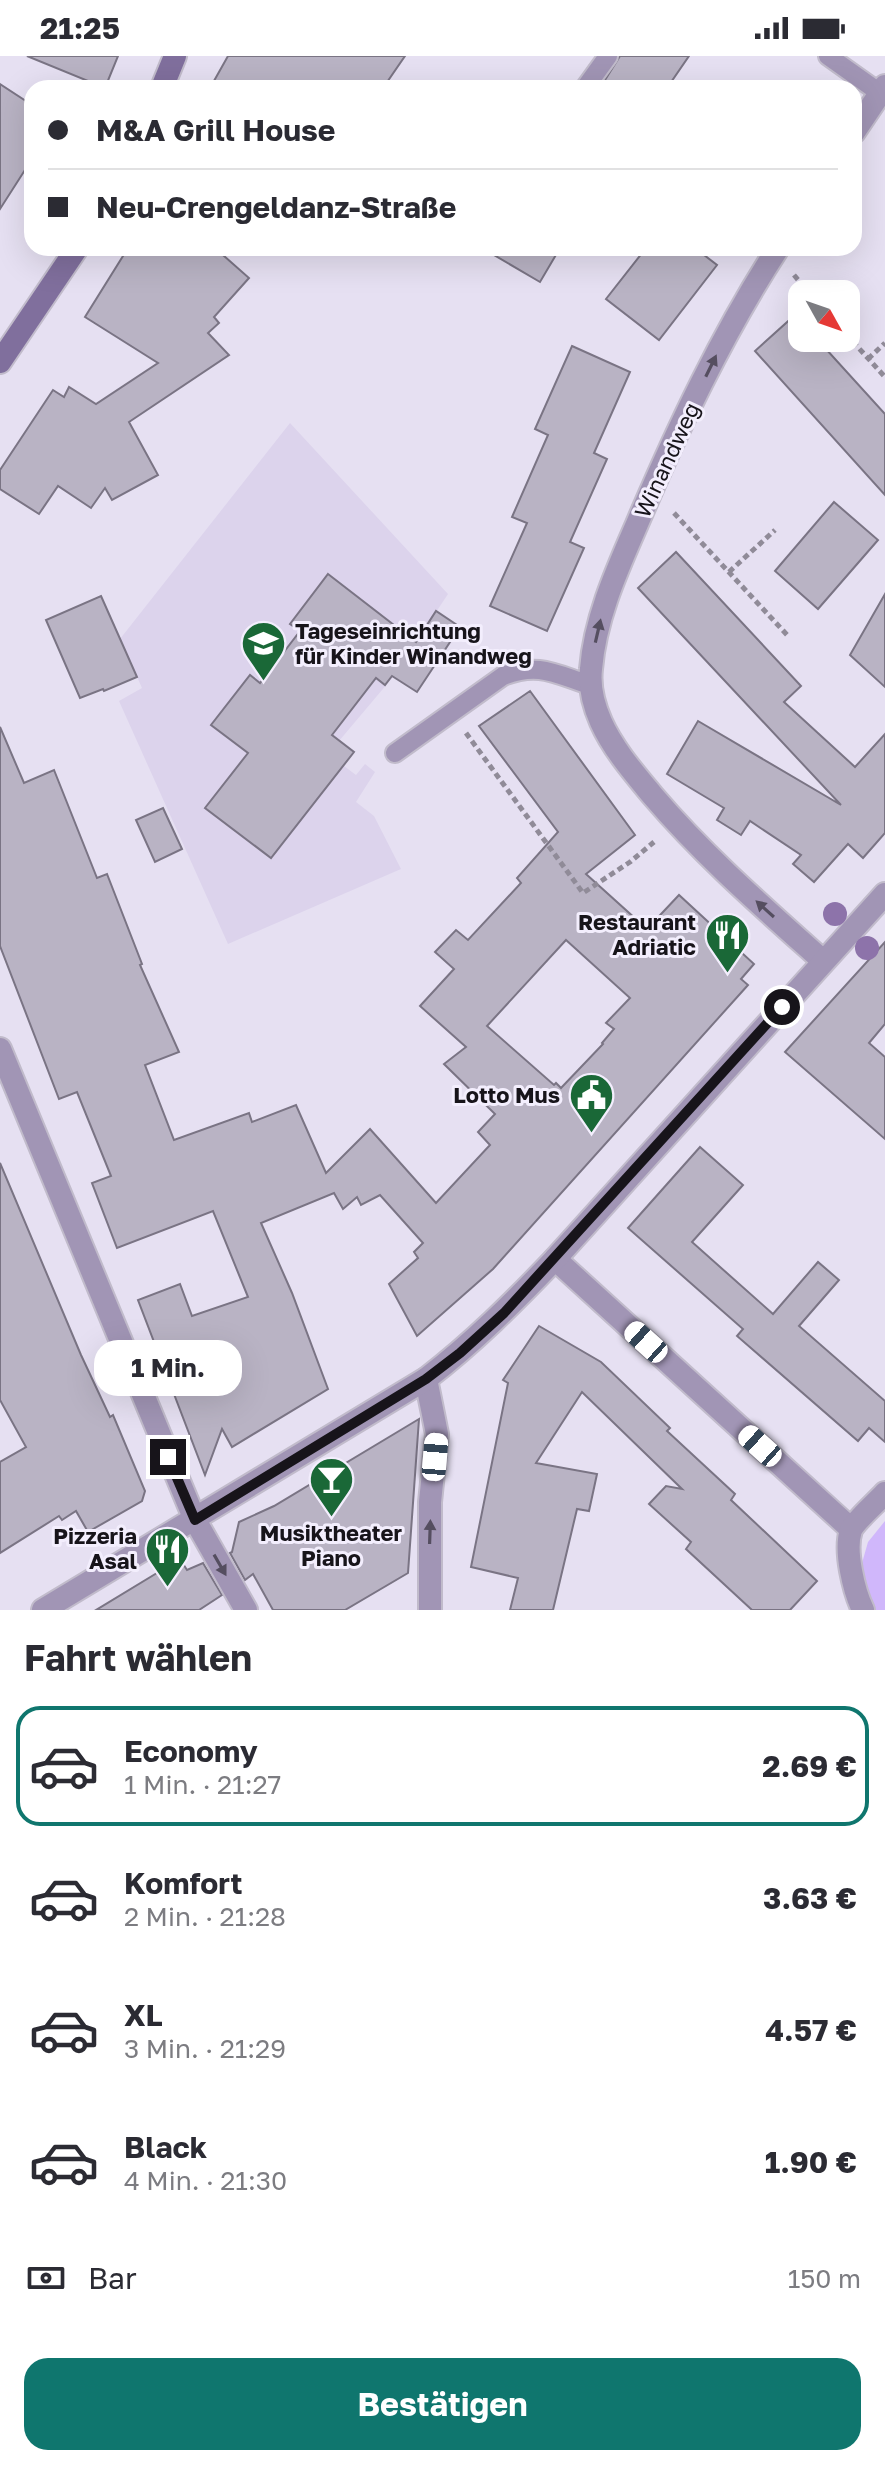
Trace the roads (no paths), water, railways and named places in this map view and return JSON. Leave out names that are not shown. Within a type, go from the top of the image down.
[{"type":"main road","points":[[169,80],[175,56]]},
{"type":"main road","points":[[0,362],[72,256]]},
{"type":"street","points":[[862,120],[882,89]]},
{"type":"street","name":"Winandweg","points":[[773,256],[718,353],[652,488],[614,577],[602,615],[590,685],[600,721],[632,771],[722,870],[823,961]]},
{"type":"street","points":[[43,1610],[426,1379],[485,1331],[555,1259],[885,894]]},
{"type":"street","points":[[0,1049],[195,1520],[246,1610]]},
{"type":"street","points":[[555,1259],[851,1529]]},
{"type":"street","points":[[426,1379],[437,1434],[430,1502],[430,1610]]},
{"type":"street","points":[[863,1610],[850,1560],[851,1529],[885,1493]]},
{"type":"lane","points":[[591,80],[608,56]]},
{"type":"lane","points":[[828,56],[882,89]]},
{"type":"lane","points":[[395,753],[503,676],[518,670],[534,668],[590,685]]},
{"type":"place","name":"Tageseinrichtung für Kinder Winandweg","points":[[264,683]]},
{"type":"place","name":"Restaurant Adriatic","points":[[727,974]]},
{"type":"place","name":"Lotto Mus","points":[[591,1134]]},
{"type":"place","name":"Musiktheater Piano","points":[[331,1519]]},
{"type":"place","name":"Pizzeria Asal","points":[[168,1588]]}]
